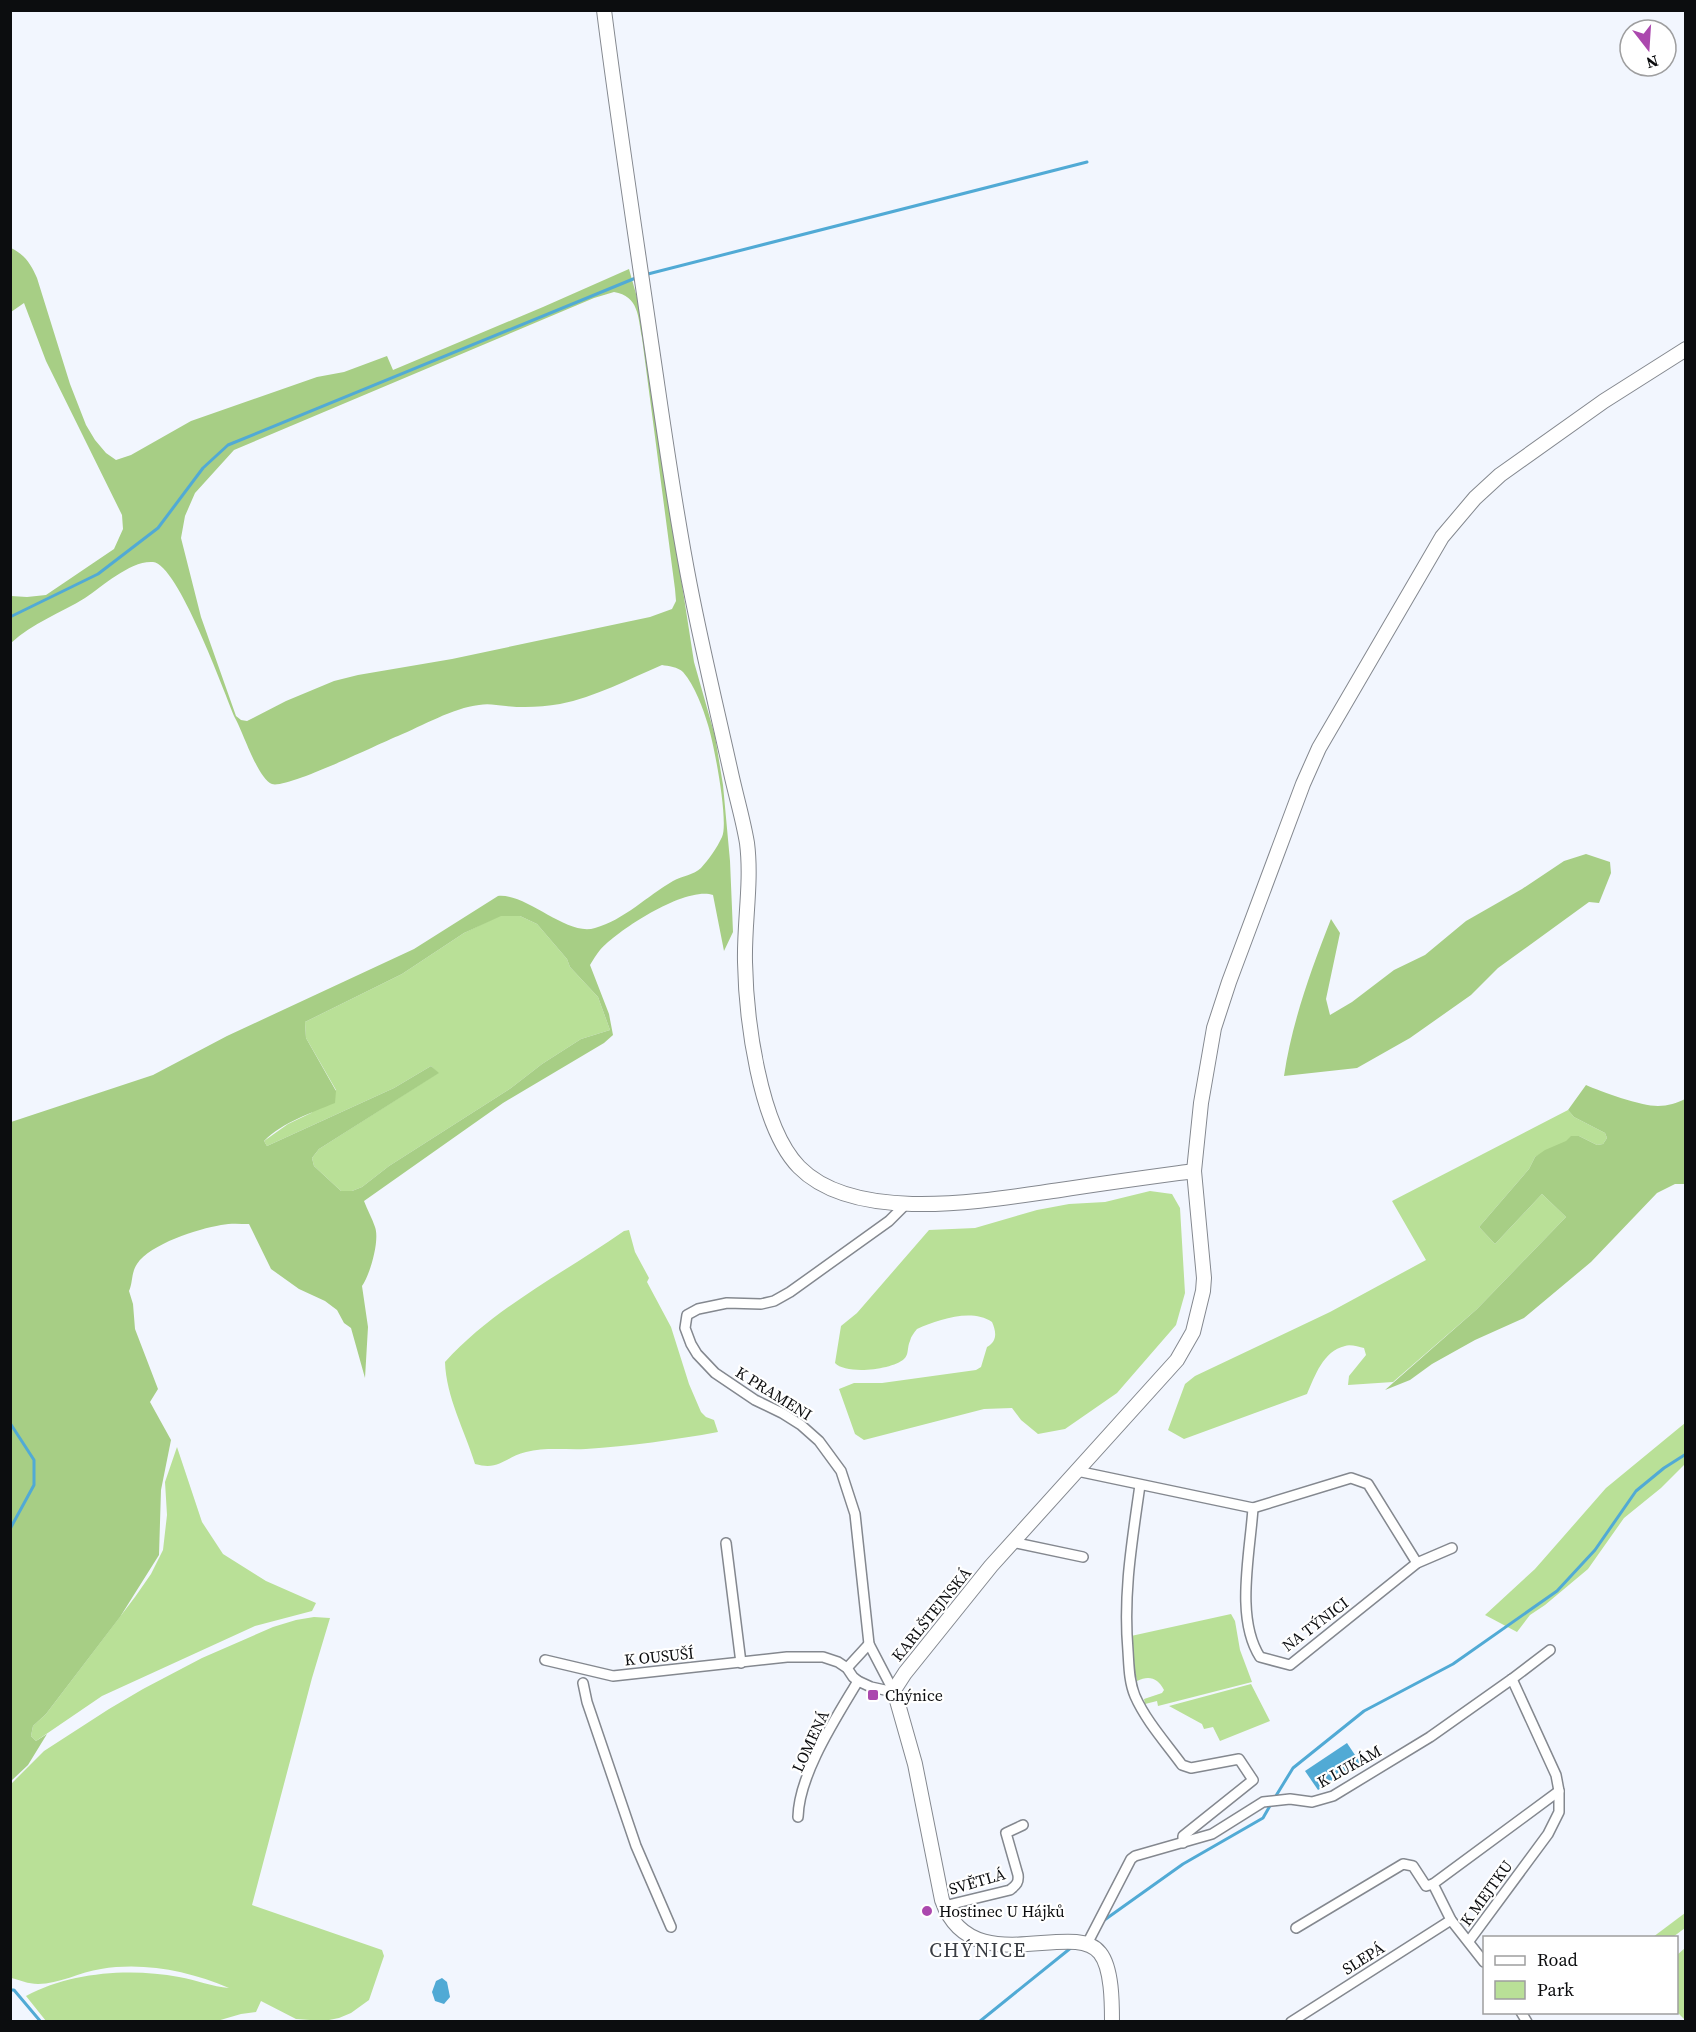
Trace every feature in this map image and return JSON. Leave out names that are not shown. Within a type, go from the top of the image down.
[{"type":"main road","points":[[604,10],[616,106],[688,574],[747,844],[748,899],[745,960],[747,1009],[760,1080],[777,1135],[799,1167],[829,1188],[848,1195],[890,1202],[987,1200],[1194,1171]]},
{"type":"main road","name":"KARLŠTEJNSKÁ","points":[[894,1692],[897,1684],[912,1664],[1012,1542],[1177,1360],[1193,1332],[1204,1278],[1194,1171],[1201,1102],[1214,1028],[1303,784],[1319,748],[1442,537],[1475,498],[1500,475],[1604,401],[1686,349]]},
{"type":"main road","points":[[894,1692],[915,1764],[944,1906],[950,1919],[958,1929],[977,1939],[1012,1944],[1087,1944],[1100,1953],[1105,1962],[1112,2022]]},
{"type":"street","name":"K PRAMENI","points":[[870,1644],[855,1515],[841,1471],[819,1441],[801,1425],[754,1400],[715,1373],[697,1354],[685,1328],[687,1315],[698,1309],[727,1303],[761,1304],[774,1301],[790,1292],[889,1221],[907,1203]]},
{"type":"street","points":[[1077,1471],[1253,1508],[1352,1478],[1368,1484],[1417,1563]]},
{"type":"street","points":[[1140,1485],[1127,1572],[1126,1634],[1130,1677],[1134,1693],[1141,1709],[1182,1765],[1191,1768],[1239,1759],[1253,1780],[1183,1836],[1183,1843]]},
{"type":"street","name":"NA TÝNICI","points":[[1253,1508],[1245,1610],[1252,1644],[1260,1657],[1290,1665],[1417,1563],[1452,1548]]},
{"type":"street","points":[[1012,1542],[1083,1557]]},
{"type":"street","points":[[726,1543],[741,1663]]},
{"type":"street","points":[[870,1644],[894,1692],[871,1687],[858,1681],[848,1668],[870,1644]]},
{"type":"street","name":"K LUKÁM","points":[[1087,1944],[1131,1859],[1141,1854],[1212,1834],[1263,1802],[1290,1799],[1312,1802],[1333,1796],[1430,1737],[1550,1650]]},
{"type":"street","name":"K OUSUŠÍ","points":[[545,1660],[613,1676],[787,1657],[823,1657],[848,1668]]},
{"type":"street","name":"K MEJTKU","points":[[1512,1679],[1557,1775],[1559,1791],[1559,1812],[1548,1834],[1469,1941],[1451,1920],[1433,1884],[1559,1791]]},
{"type":"street","name":"LOMENÁ","points":[[798,1817],[798,1805],[813,1763],[858,1681]]},
{"type":"street","points":[[583,1683],[587,1702],[636,1846],[671,1927]]},
{"type":"street","name":"SVĚTLÁ","points":[[944,1906],[1010,1890],[1016,1886],[1018,1875],[1006,1833],[1023,1825]]},
{"type":"street","points":[[1296,1928],[1403,1864],[1413,1866],[1426,1886],[1433,1884]]},
{"type":"street","name":"SLEPÁ","points":[[1291,2022],[1451,1920]]},
{"type":"street","points":[[1469,1941],[1483,1959]]},
{"type":"green space","points":[[11,248],[27,260],[37,278],[70,384],[86,425],[106,453],[116,460],[131,455],[191,421],[317,377],[344,372],[387,356],[393,370],[629,269],[638,301],[694,662],[715,736],[723,785],[730,861],[733,932],[724,951],[713,895],[701,894],[670,903],[622,931],[600,950],[590,965],[609,1014],[613,1035],[604,1043],[503,1103],[364,1201],[376,1233],[373,1257],[362,1286],[368,1327],[365,1378],[351,1328],[344,1323],[337,1310],[325,1301],[299,1289],[271,1269],[249,1224],[225,1224],[188,1234],[152,1250],[137,1264],[129,1291],[133,1304],[135,1329],[158,1389],[150,1402],[171,1440],[161,1490],[159,1555],[120,1617],[46,1714],[33,1726],[31,1736],[36,1741],[47,1734],[28,1765],[11,1781],[11,1122],[153,1075],[227,1036],[414,949],[498,896],[521,901],[572,926],[584,929],[606,924],[626,914],[673,881],[701,868],[722,837],[724,816],[714,748],[706,718],[691,684],[681,670],[673,667],[662,665],[599,692],[560,704],[513,707],[486,704],[469,707],[438,718],[313,773],[281,784],[272,784],[261,774],[251,754],[187,605],[163,568],[153,562],[144,562],[127,569],[85,598],[37,624],[11,643],[11,596],[46,595],[114,549],[123,529],[122,515],[46,361],[24,303],[11,312]],"holes":[[[614,292],[622,294],[633,303],[642,338],[675,589],[676,601],[672,609],[650,617],[452,659],[358,675],[334,681],[286,701],[247,721],[236,716],[201,617],[181,538],[185,516],[195,493],[234,450],[594,298]],[[501,916],[520,916],[537,924],[567,959],[570,967],[598,997],[610,1030],[581,1039],[542,1064],[511,1088],[389,1166],[362,1187],[352,1191],[341,1191],[314,1166],[312,1158],[319,1149],[439,1073],[431,1066],[394,1088],[267,1146],[264,1141],[280,1128],[335,1103],[336,1091],[306,1038],[305,1022],[402,974],[464,933]]]},
{"type":"green space","points":[[1586,854],[1610,862],[1611,873],[1599,903],[1589,902],[1498,968],[1471,995],[1410,1038],[1357,1068],[1284,1076],[1303,996],[1331,919],[1340,933],[1326,999],[1330,1015],[1352,1002],[1394,970],[1425,955],[1466,921],[1522,889],[1564,861]]},
{"type":"green space","points":[[501,915],[520,916],[537,924],[567,959],[570,967],[598,997],[610,1030],[581,1039],[542,1064],[511,1088],[389,1166],[362,1187],[352,1191],[341,1191],[314,1166],[312,1158],[319,1149],[438,1073],[431,1066],[394,1088],[267,1146],[264,1141],[288,1124],[311,1113],[336,1090],[306,1038],[305,1022],[402,974],[464,933]]},
{"type":"green space","points":[[1586,1085],[1642,1104],[1669,1105],[1685,1099],[1685,1184],[1675,1184],[1657,1193],[1591,1262],[1524,1318],[1475,1340],[1432,1364],[1410,1380],[1385,1390],[1477,1309],[1566,1217],[1542,1194],[1495,1244],[1479,1227],[1529,1169],[1535,1157],[1545,1150],[1566,1141],[1571,1136],[1579,1136],[1597,1145],[1603,1144],[1607,1138],[1605,1133],[1574,1117],[1568,1110]]},
{"type":"green space","points":[[1568,1110],[1574,1117],[1605,1133],[1607,1138],[1603,1144],[1597,1145],[1579,1136],[1535,1157],[1529,1169],[1479,1227],[1495,1244],[1542,1194],[1566,1217],[1477,1309],[1393,1382],[1348,1385],[1349,1376],[1366,1355],[1364,1348],[1347,1345],[1337,1349],[1325,1359],[1307,1394],[1184,1439],[1168,1430],[1185,1384],[1195,1376],[1330,1312],[1426,1260],[1392,1201]]},
{"type":"green space","points":[[1150,1191],[1172,1194],[1180,1208],[1185,1293],[1176,1325],[1117,1393],[1065,1429],[1038,1434],[1021,1420],[1012,1408],[984,1409],[864,1440],[855,1434],[839,1389],[854,1383],[882,1383],[976,1370],[981,1367],[987,1347],[993,1342],[995,1332],[992,1322],[974,1316],[954,1317],[917,1329],[909,1343],[906,1357],[898,1363],[859,1370],[841,1367],[835,1363],[841,1326],[857,1313],[929,1230],[975,1228],[1037,1210],[1069,1204],[1105,1202]]},
{"type":"green space","points":[[629,1230],[635,1252],[649,1278],[647,1282],[671,1327],[689,1384],[701,1412],[714,1420],[718,1432],[619,1446],[533,1450],[497,1465],[475,1464],[452,1401],[445,1362],[465,1342],[508,1307],[624,1231]]},
{"type":"green space","points":[[1685,1423],[1685,1464],[1661,1488],[1624,1518],[1588,1569],[1530,1615],[1517,1632],[1485,1615],[1535,1569],[1606,1488]]},
{"type":"green space","points":[[177,1447],[202,1522],[223,1554],[266,1581],[316,1603],[312,1611],[255,1626],[102,1696],[36,1741],[31,1736],[33,1726],[46,1714],[135,1597],[151,1574],[163,1550],[167,1515],[165,1482]]},
{"type":"green space","points":[[1231,1614],[1235,1621],[1240,1650],[1252,1682],[1158,1706],[1157,1701],[1145,1704],[1144,1699],[1162,1693],[1164,1690],[1153,1679],[1145,1678],[1137,1681],[1131,1636]]},
{"type":"green space","points":[[314,1617],[330,1618],[252,1905],[382,1950],[384,1956],[369,2000],[351,2013],[324,2021],[296,2019],[261,2001],[256,2012],[217,2021],[46,2021],[26,1996],[43,1988],[81,1977],[121,1973],[160,1974],[229,1988],[198,1977],[150,1967],[117,1967],[38,1984],[11,1978],[11,1784],[44,1751],[143,1689],[202,1658],[273,1627]]},
{"type":"green space","points":[[1251,1684],[1270,1721],[1220,1741],[1213,1727],[1204,1729],[1202,1724],[1169,1706]]},
{"type":"green space","points":[[1685,1913],[1685,1928],[1674,1936],[1654,1936]]},
{"type":"green space","points":[[1685,1948],[1685,2020],[1678,2013],[1678,1954]]},
{"type":"water","points":[[1347,1743],[1361,1764],[1318,1790],[1305,1771]]},
{"type":"water","points":[[442,1978],[447,1982],[450,1997],[444,2004],[435,2001],[432,1992],[436,1981]]},
{"type":"waterway","points":[[644,275],[1087,162]]},
{"type":"waterway","points":[[10,617],[98,574],[158,528],[203,468],[228,445],[638,277]]},
{"type":"waterway","points":[[10,1423],[34,1460],[34,1485],[10,1529]]},
{"type":"waterway","points":[[1274,1799],[1293,1768],[1364,1711],[1453,1664],[1557,1591],[1595,1550],[1636,1491],[1664,1468],[1686,1454]]},
{"type":"waterway","points":[[1103,1921],[1183,1864],[1263,1818],[1271,1804]]},
{"type":"waterway","points":[[979,2022],[1072,1947]]},
{"type":"waterway","points":[[10,1990],[14,1990],[41,2022]]},
{"type":"place","name":"Chýnice","points":[[873,1695]]},
{"type":"place","name":"Hostinec U Hájků","points":[[927,1911]]},
{"type":"district","name":"CHÝNICE","points":[[978,1950]]}]
